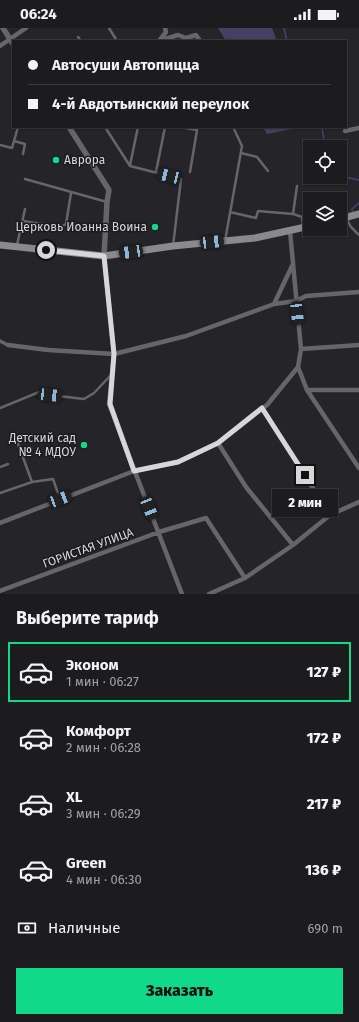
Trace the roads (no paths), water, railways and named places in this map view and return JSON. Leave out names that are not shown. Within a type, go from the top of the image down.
[{"type":"main road","points":[[347,217],[359,214]]},
{"type":"main road","points":[[0,245],[104,256],[173,246],[255,238],[303,228]]},
{"type":"street","points":[[0,46],[12,41],[3,28]]},
{"type":"street","points":[[13,40],[26,28]]},
{"type":"street","points":[[160,40],[166,32],[165,28]]},
{"type":"street","points":[[162,40],[178,35],[186,38],[196,35],[199,40]]},
{"type":"street","points":[[70,128],[110,190],[104,256],[114,354],[110,404],[134,471],[182,594]]},
{"type":"street","points":[[345,131],[359,128]]},
{"type":"street","points":[[0,523],[134,471],[178,462],[218,443],[267,405],[298,367],[301,349],[290,231]]},
{"type":"street","points":[[274,304],[293,264]]},
{"type":"street","points":[[0,341],[8,345],[48,350],[114,354],[186,336],[274,304],[296,301],[306,296],[359,292]]},
{"type":"street","points":[[301,349],[359,345]]},
{"type":"street","points":[[298,367],[307,390],[359,468]]},
{"type":"street","points":[[307,390],[359,390]]},
{"type":"street","points":[[262,408],[330,515]]},
{"type":"street","points":[[218,443],[246,487],[293,545]]},
{"type":"street","points":[[209,594],[246,578],[293,545],[330,515],[359,502]]},
{"type":"street","name":"ГОРИСТАЯ УЛИЦА","points":[[0,591],[159,532],[206,518],[246,578]]},
{"type":"lane","points":[[109,28],[116,40]]},
{"type":"lane","points":[[178,35],[180,40]]},
{"type":"lane","points":[[0,144],[12,148],[18,128]]},
{"type":"lane","points":[[106,128],[130,166],[181,179],[173,246]]},
{"type":"lane","points":[[130,166],[138,128]]},
{"type":"lane","points":[[156,172],[165,128]]},
{"type":"lane","points":[[186,128],[197,130],[190,172]]},
{"type":"lane","points":[[225,241],[242,146],[233,128]]},
{"type":"lane","points":[[14,141],[25,144],[23,154]]},
{"type":"lane","points":[[241,153],[257,157],[268,171]]},
{"type":"lane","points":[[25,179],[71,193],[108,202]]},
{"type":"lane","points":[[292,214],[296,186]]},
{"type":"lane","points":[[23,221],[61,227],[66,224],[71,193]]},
{"type":"lane","points":[[17,248],[25,209]]},
{"type":"lane","points":[[230,212],[256,218],[258,210],[292,214],[303,220]]},
{"type":"lane","points":[[347,223],[359,235]]},
{"type":"lane","points":[[0,408],[44,390],[50,395],[84,399],[94,393],[113,373]]},
{"type":"lane","points":[[17,441],[32,482]]},
{"type":"lane","points":[[0,467],[8,464]]},
{"type":"lane","points":[[0,493],[32,482],[53,479],[60,499]]},
{"type":"waterway","points":[[284,28],[287,40]]},
{"type":"waterway","points":[[322,128],[324,140]]},
{"type":"waterway","points":[[347,177],[359,180]]},
{"type":"waterway","points":[[353,213],[352,209],[359,203]]},
{"type":"place","name":"Аврора","points":[[56,160]]},
{"type":"place","name":"Церковь Иоанна Воина","points":[[155,227]]},
{"type":"place","name":"Детский сад № 4 МДОУ","points":[[84,445]]}]
